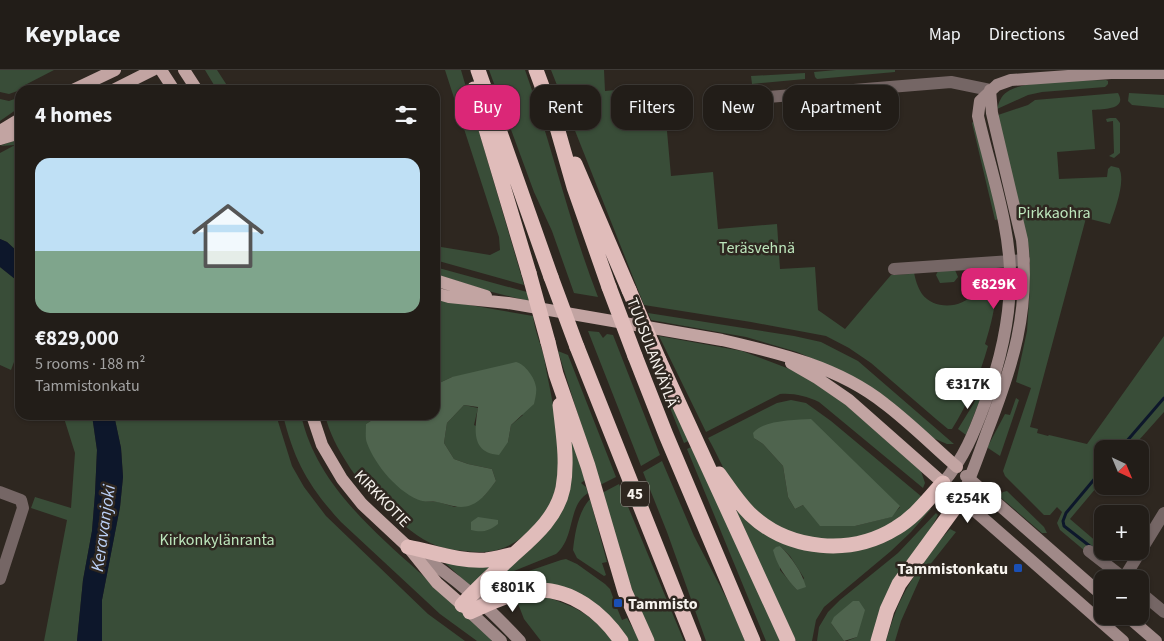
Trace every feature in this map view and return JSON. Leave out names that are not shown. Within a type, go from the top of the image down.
[{"type":"highway","points":[[472,70],[474,90],[530,273],[556,374],[588,466],[625,592],[647,641]]},
{"type":"highway","name":"45","points":[[478,70],[577,347],[694,641]]},
{"type":"highway","name":"TUUSULANVÄYLÄ","points":[[536,70],[542,85]]},
{"type":"highway","name":"TUUSULANVÄYLÄ","points":[[558,130],[574,187],[635,356],[753,641]]},
{"type":"highway","points":[[559,130],[584,183],[660,360],[788,641]]},
{"type":"highway","points":[[466,608],[472,593],[534,537],[557,505],[562,491],[565,457],[556,374]]},
{"type":"highway","points":[[700,447],[738,501],[751,515],[780,534],[812,545],[831,547],[852,545],[883,535],[911,517],[943,483]]},
{"type":"highway","points":[[878,641],[887,610],[899,584],[961,499]]},
{"type":"highway","points":[[408,547],[450,557],[476,560],[489,560],[515,554]]},
{"type":"highway","points":[[466,608],[485,605],[525,592],[537,590],[553,592],[570,596],[588,606],[606,622],[621,641]]},
{"type":"main road","points":[[84,85],[116,70]]},
{"type":"main road","points":[[123,85],[154,70]]},
{"type":"main road","points":[[161,70],[171,85]]},
{"type":"main road","points":[[184,70],[194,85]]},
{"type":"main road","points":[[0,131],[15,122]]},
{"type":"main road","points":[[0,139],[15,134]]},
{"type":"main road","points":[[440,282],[508,303]]},
{"type":"main road","points":[[440,294],[508,303],[722,340],[821,367],[856,384],[884,403],[957,467]]},
{"type":"main road","points":[[774,353],[849,400],[943,483]]},
{"type":"main road","name":"KIRKKOTIE","points":[[314,420],[322,445],[342,479],[362,504],[408,547],[437,583],[466,608]]},
{"type":"street","points":[[1123,641],[943,483],[957,467],[966,451],[980,417],[999,361],[1007,325],[1010,284],[1005,226],[978,116],[980,101],[997,85],[1011,80],[1142,72],[1164,74]]},
{"type":"street","points":[[773,97],[951,82],[990,90]]},
{"type":"street","points":[[961,499],[970,480],[1012,363],[1020,327],[1024,260],[1019,222],[992,113],[990,90]]},
{"type":"street","points":[[894,269],[1024,260]]},
{"type":"street","points":[[957,467],[1094,588]]},
{"type":"street","points":[[0,492],[21,500],[23,508],[0,579]]},
{"type":"street","points":[[1129,570],[1164,513]]},
{"type":"street","name":"KIRKKOTIE","points":[[408,547],[446,571],[485,605],[520,641]]},
{"type":"street","points":[[1089,551],[1113,570]]},
{"type":"street","points":[[1149,600],[1164,612]]},
{"type":"street","name":"KIRKKOTIE","points":[[466,608],[501,641]]},
{"type":"street","points":[[1137,625],[1156,641]]},
{"type":"green space","points":[[0,70],[54,70],[25,85],[15,85],[15,92],[9,94],[0,92]]},
{"type":"green space","points":[[205,70],[217,70],[227,85],[214,85]]},
{"type":"green space","points":[[445,70],[461,70],[465,85],[455,85],[455,101]]},
{"type":"green space","points":[[489,70],[525,70],[530,85],[530,130],[545,130],[578,241],[598,297],[574,293],[552,231],[534,192],[511,130],[520,130],[520,85],[495,85]]},
{"type":"green space","name":"Teräsvehnä","points":[[551,70],[604,70],[605,91],[611,90],[611,130],[667,130],[671,176],[713,172],[718,229],[777,224],[780,269],[815,267],[818,310],[845,329],[891,275],[914,272],[919,289],[927,299],[934,303],[948,306],[962,302],[974,293],[982,271],[995,271],[995,298],[985,344],[988,346],[973,389],[952,429],[948,429],[871,363],[849,348],[826,336],[644,305],[575,130],[601,130],[601,85],[557,85]]},
{"type":"green space","points":[[895,70],[895,72],[817,79],[815,77],[814,72]]},
{"type":"green space","points":[[805,73],[805,79],[752,84],[751,76]]},
{"type":"green space","points":[[1106,80],[1108,84],[1105,87],[1042,92],[1028,95],[997,109],[1005,94],[1015,88],[1040,83]]},
{"type":"green space","name":"Pirkkaohra","points":[[1118,93],[1120,103],[1117,106],[1092,110],[1095,149],[1057,152],[1059,179],[1107,177],[1108,169],[1111,166],[1119,168],[1121,188],[1110,224],[1086,218],[1030,427],[1038,429],[1037,433],[1087,444],[1164,336],[1164,412],[1139,440],[1094,440],[1094,490],[1070,519],[1094,540],[1094,548],[1085,551],[1060,530],[1057,523],[1062,512],[1057,507],[1050,515],[1044,515],[1005,476],[1003,471],[1031,388],[1016,382],[1027,331],[1030,265],[1029,248],[998,115],[1028,105],[1035,100]]},
{"type":"green space","points":[[1129,93],[1164,95],[1164,108],[1132,105],[1128,101]]},
{"type":"green space","points":[[0,99],[9,101],[15,99],[15,110],[0,121]]},
{"type":"green space","points":[[1116,118],[1120,123],[1120,153],[1114,158],[1109,156],[1114,153],[1113,121],[1107,122],[1106,119]]},
{"type":"green space","points":[[974,121],[999,219],[995,220],[972,123]]},
{"type":"green space","points":[[464,130],[479,130],[524,285],[440,261],[440,247],[490,255],[500,250],[499,237]]},
{"type":"green space","points":[[15,140],[15,145],[0,146]]},
{"type":"green space","points":[[15,145],[15,249],[7,242],[0,239],[0,153]]},
{"type":"green space","points":[[0,267],[15,279],[15,359],[11,370],[0,365]]},
{"type":"green space","points":[[440,268],[527,292],[529,301],[492,292],[440,276]]},
{"type":"green space","points":[[955,270],[958,277],[954,282],[940,283],[936,275],[938,271]]},
{"type":"green space","points":[[440,300],[533,316],[543,353],[558,435],[558,478],[553,499],[542,517],[532,528],[509,546],[488,552],[473,552],[439,546],[424,539],[399,521],[374,498],[354,474],[334,440],[327,420],[372,420],[366,424],[422,501],[438,502],[455,507],[484,496],[496,481],[492,469],[454,459],[444,443],[447,423],[464,405],[478,408],[474,425],[508,442],[511,425],[523,415],[452,377],[440,383]]},
{"type":"green space","points":[[648,313],[821,342],[858,361],[954,444],[947,444],[933,438],[823,363],[797,352],[746,337],[651,320]]},
{"type":"green space","points":[[588,331],[599,332],[603,338],[607,334],[613,335],[660,455],[641,466]]},
{"type":"green space","points":[[659,336],[742,351],[800,373],[845,404],[921,471],[925,483],[923,488],[819,402],[805,397],[780,394],[706,432]]},
{"type":"green space","points":[[558,351],[568,355],[616,477],[600,485]]},
{"type":"green space","points":[[516,362],[526,368],[532,376],[536,387],[534,404],[511,425],[508,442],[499,455],[483,450],[476,438],[478,407],[464,405],[447,423],[444,443],[454,459],[492,469],[496,481],[482,498],[471,505],[462,507],[422,501],[405,492],[382,469],[371,452],[366,436],[366,424],[372,420],[440,420],[440,383],[452,377]]},
{"type":"green space","points":[[653,365],[691,440],[684,443]]},
{"type":"green space","points":[[987,370],[991,372],[966,435],[958,429],[974,403]]},
{"type":"green space","points":[[1016,398],[1019,400],[1000,456],[988,448],[988,446],[1005,414],[1010,415]]},
{"type":"green space","points":[[791,400],[806,403],[831,421],[922,497],[906,514],[892,524],[863,536],[824,540],[798,535],[775,525],[740,494],[708,438],[777,403]],"holes":[[[754,438],[900,507],[891,517],[855,526],[803,505],[795,509],[788,497],[783,466],[763,444]]]},
{"type":"green space","points":[[811,419],[900,506],[892,517],[855,526],[820,526],[803,505],[795,509],[788,497],[783,466],[763,444],[754,438],[753,433],[764,425],[772,423]]},
{"type":"green space","points":[[65,420],[93,420],[97,450],[95,494],[92,531],[83,580],[77,641],[44,641],[67,520],[31,508],[35,497],[71,508],[75,453]]},
{"type":"green space","name":"Kirkonkylänranta","points":[[115,420],[278,420],[292,466],[304,487],[326,516],[428,614],[465,641],[102,641],[102,600],[120,507],[123,477],[121,448]]},
{"type":"green space","points":[[284,420],[302,420],[308,439],[319,462],[347,502],[382,538],[493,639],[491,641],[477,641],[440,614],[341,522],[311,485],[298,460]]},
{"type":"green space","points":[[573,439],[585,480],[581,483],[586,487],[588,493],[577,506],[562,547],[556,554],[509,573],[505,583],[505,591],[488,596],[483,593],[548,531],[570,440]]},
{"type":"green space","points":[[693,446],[783,641],[766,641],[687,449]]},
{"type":"green space","points":[[662,461],[694,536],[731,607],[745,641],[706,641],[667,532],[643,472]]},
{"type":"green space","points":[[619,484],[684,641],[653,641],[645,623],[625,568],[602,493]]},
{"type":"green space","points":[[1007,491],[1044,527],[1047,533],[1042,533],[999,496]]},
{"type":"green space","points":[[590,499],[607,562],[602,563],[606,575],[604,576],[577,558],[573,550],[580,516]]},
{"type":"green space","points":[[929,507],[931,509],[891,551],[824,607],[816,620],[812,641],[796,641],[736,513],[737,509],[748,518],[843,550]],"holes":[[[780,546],[790,556],[804,578],[797,590],[780,570]]]},
{"type":"green space","points":[[936,513],[938,515],[871,641],[847,641],[857,637],[831,623],[844,641],[817,641],[819,627],[828,612],[898,553]]},
{"type":"green space","points":[[478,517],[498,520],[498,524],[485,531],[471,530],[471,522]]},
{"type":"green space","points":[[950,529],[956,532],[921,576],[901,621],[895,641],[886,641],[900,601],[912,579]]},
{"type":"green space","points":[[780,546],[796,565],[806,587],[797,590],[782,572],[773,550]]},
{"type":"green space","points":[[566,559],[577,564],[610,589],[615,608],[617,608],[622,620],[627,618],[640,641],[628,641],[592,602],[514,588],[512,583],[514,577]]},
{"type":"green space","points":[[443,561],[493,565],[472,585],[469,585]]},
{"type":"green space","points":[[547,597],[584,613],[598,624],[613,641],[541,641],[524,619],[517,601],[526,598]]},
{"type":"green space","points":[[853,601],[859,601],[865,610],[857,637],[844,641],[831,623],[834,617]]},
{"type":"water","points":[[0,239],[7,242],[15,249],[15,279],[0,267]]},
{"type":"water","name":"Keravanjoki","points":[[93,420],[115,420],[121,448],[123,477],[120,507],[102,600],[102,641],[77,641],[83,580],[92,531],[97,450]]},
{"type":"waterway","points":[[1128,440],[1164,398]]},
{"type":"waterway","points":[[1091,547],[1064,526],[1063,521],[1066,513],[1094,480]]},
{"type":"place","name":"Tammistonkatu","points":[[1018,568]]},
{"type":"place","name":"Tammisto","points":[[618,603]]}]
